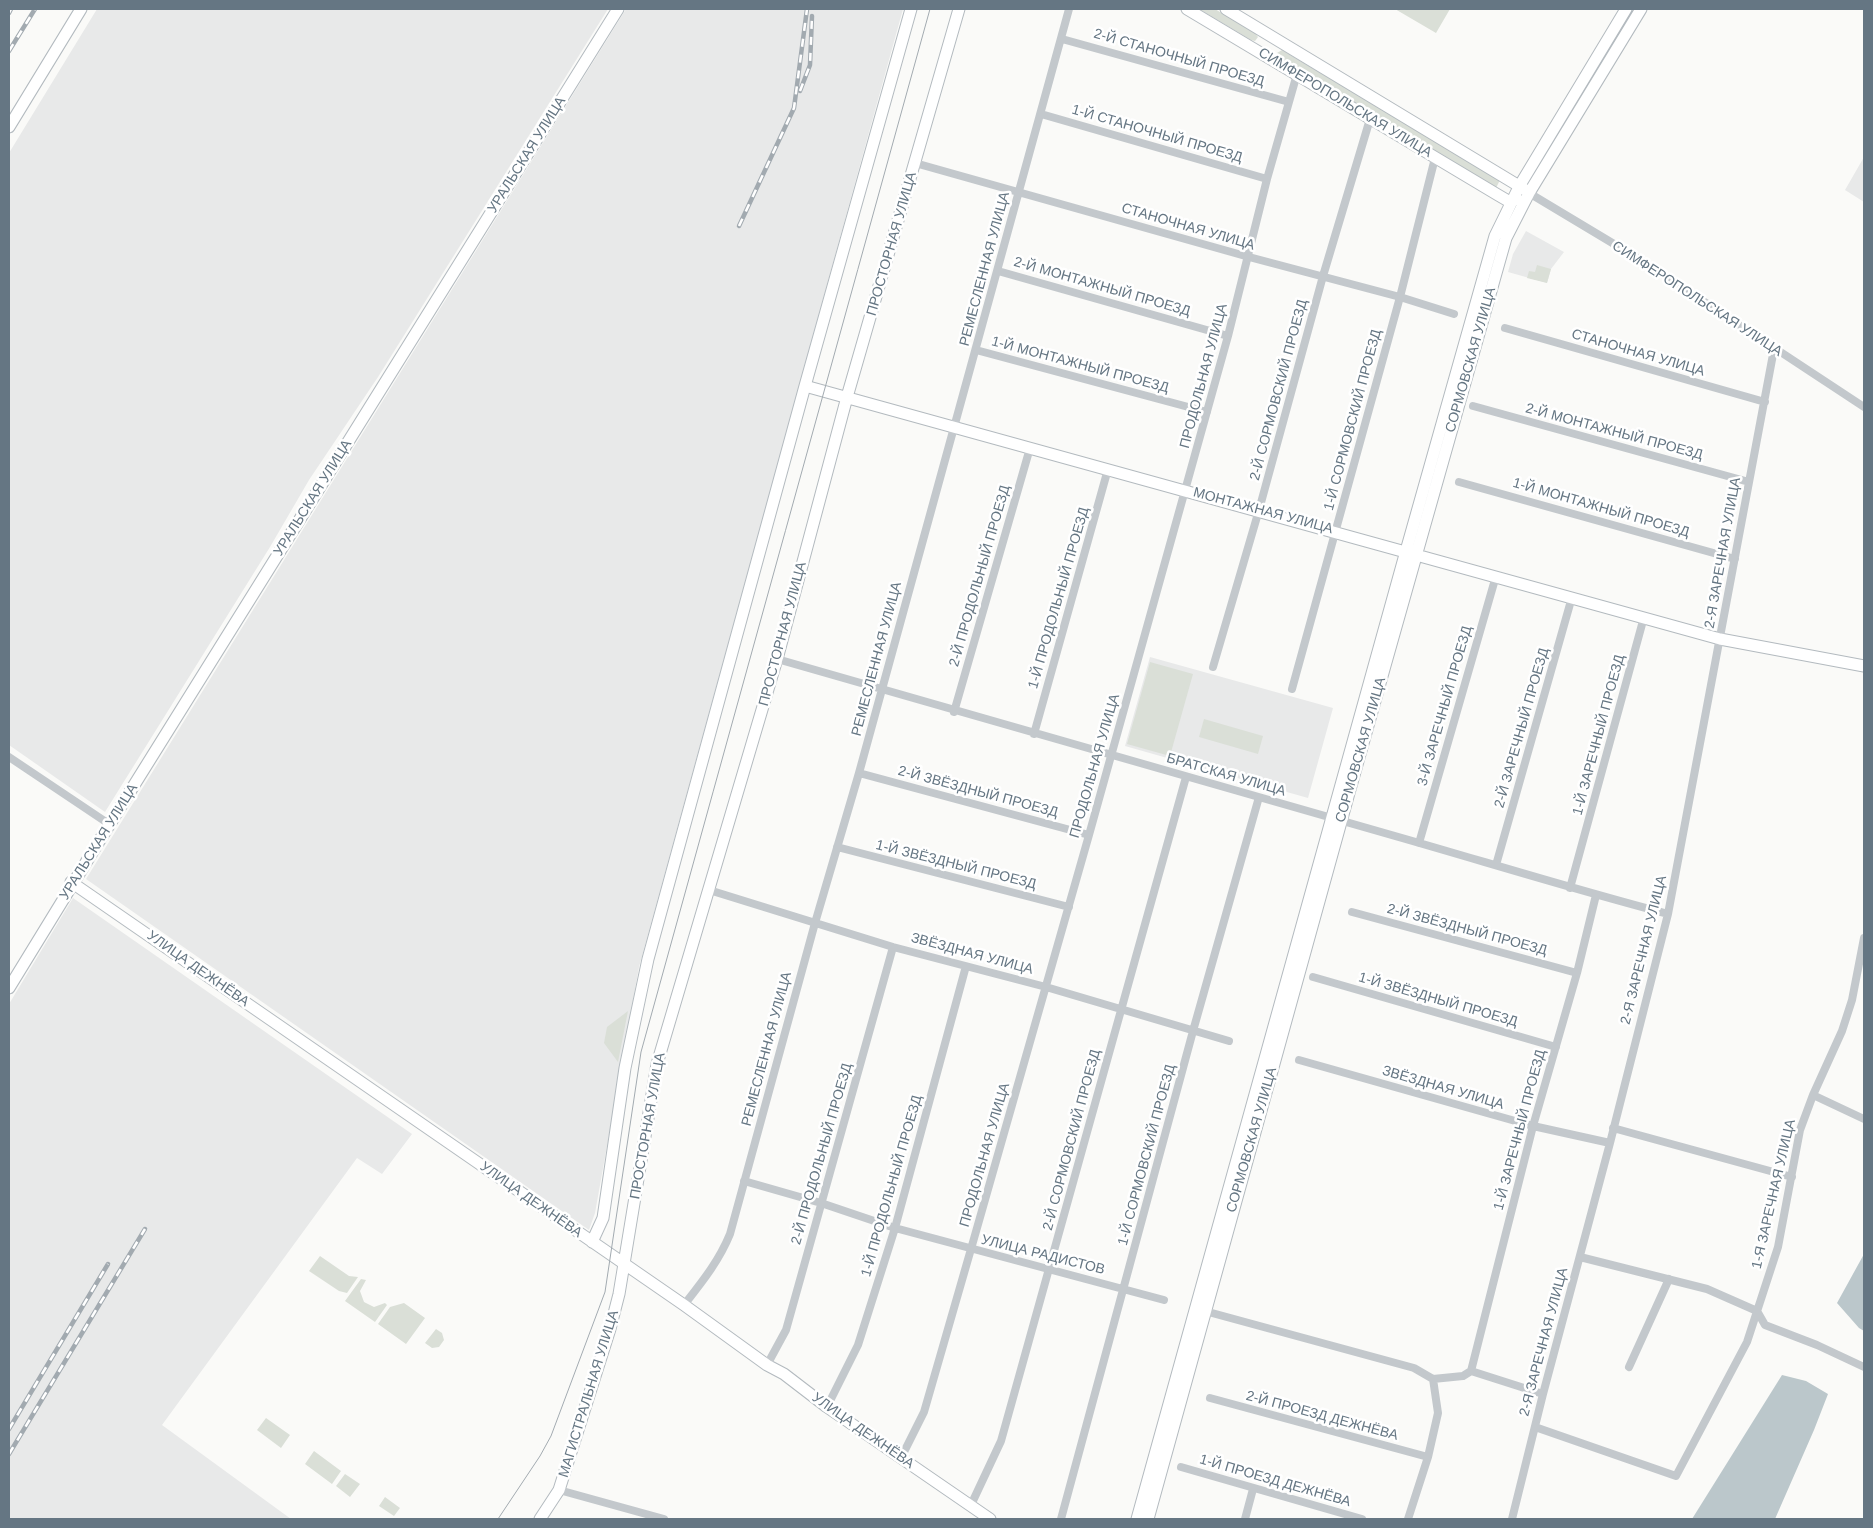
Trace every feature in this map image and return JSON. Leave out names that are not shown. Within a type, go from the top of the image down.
[{"type":"street","points":[[9,127],[81,9]]},
{"type":"street","name":"УРАЛЬСКАЯ УЛИЦА","points":[[9,987],[108,823],[614,9]]},
{"type":"street","name":"УРАЛЬСКАЯ УЛИЦА","points":[[337,456],[618,9]]},
{"type":"street","name":"ПРОСТОРНАЯ УЛИЦА","points":[[592,1242],[604,1218],[625,1068],[648,958],[911,9]]},
{"type":"street","name":"ПРОСТОРНАЯ УЛИЦА","points":[[623,1263],[657,1064],[777,659],[848,397],[959,9]]},
{"type":"street","name":"РЕМЕСЛЕННАЯ УЛИЦА","points":[[684,1305],[711,1271],[722,1254],[730,1234],[1069,9]]},
{"type":"street","name":"СИМФЕРОПОЛЬСКАЯ УЛИЦА","points":[[1187,9],[1510,202]]},
{"type":"street","name":"СИМФЕРОПОЛЬСКАЯ УЛИЦА","points":[[1226,9],[1520,185],[1529,193],[1644,262],[1864,407]]},
{"type":"street","name":"СОРМОВСКАЯ УЛИЦА","points":[[1137,1519],[1200,1310],[1411,552],[1495,236],[1510,202],[1626,9]]},
{"type":"street","name":"СОРМОВСКАЯ УЛИЦА","points":[[1411,552],[1506,238],[1529,193],[1641,9]]},
{"type":"street","points":[[1265,55],[1275,38]]},
{"type":"street","name":"2-Й СТАНОЧНЫЙ ПРОЕЗД","points":[[1062,39],[1289,102]]},
{"type":"street","name":"ПРОДОЛЬНАЯ УЛИЦА","points":[[901,1458],[924,1412],[1046,987],[1228,336],[1267,179],[1296,74]]},
{"type":"street","name":"1-Й СТАНОЧНЫЙ ПРОЕЗД","points":[[1041,114],[1267,179]]},
{"type":"street","name":"2-Й СОРМОВСКИЙ ПРОЕЗД","points":[[1213,667],[1260,510],[1323,276],[1370,119]]},
{"type":"street","name":"1-Й СОРМОВСКИЙ ПРОЕЗД","points":[[1292,689],[1400,297],[1435,158]]},
{"type":"street","name":"СТАНОЧНАЯ УЛИЦА","points":[[915,163],[1249,257],[1400,297],[1454,314]]},
{"type":"street","points":[[1510,202],[1529,193]]},
{"type":"street","name":"2-Й МОНТАЖНЫЙ ПРОЕЗД","points":[[998,271],[1228,336]]},
{"type":"street","name":"СТАНОЧНАЯ УЛИЦА","points":[[1505,328],[1765,402]]},
{"type":"street","name":"2-Я ЗАРЕЧНАЯ УЛИЦА","points":[[1512,1519],[1534,1427],[1610,1143],[1668,914],[1774,349]]},
{"type":"street","name":"1-Й МОНТАЖНЫЙ ПРОЕЗД","points":[[976,350],[1207,412]]},
{"type":"street","name":"МОНТАЖНАЯ УЛИЦА","points":[[805,386],[1260,510],[1720,639],[1864,666]]},
{"type":"street","name":"2-Й МОНТАЖНЫЙ ПРОЕЗД","points":[[1472,406],[1749,482]]},
{"type":"street","name":"2-Й ПРОДОЛЬНЫЙ ПРОЕЗД","points":[[954,712],[1030,448]]},
{"type":"street","name":"1-Й ПРОДОЛЬНЫЙ ПРОЕЗД","points":[[1034,734],[1108,469]]},
{"type":"street","name":"1-Й МОНТАЖНЫЙ ПРОЕЗД","points":[[1460,482],[1735,559]]},
{"type":"street","name":"3-Й ЗАРЕЧНЫЙ ПРОЕЗД","points":[[1418,842],[1496,576]]},
{"type":"street","name":"2-Й ЗАРЕЧНЫЙ ПРОЕЗД","points":[[1496,865],[1572,597]]},
{"type":"street","name":"1-Й ЗАРЕЧНЫЙ ПРОЕЗД","points":[[1570,888],[1644,617]]},
{"type":"street","name":"БРАТСКАЯ УЛИЦА","points":[[777,659],[954,712],[1418,842],[1596,896],[1668,914]]},
{"type":"street","points":[[9,757],[108,823]]},
{"type":"street","name":"2-Й ЗВЁЗДНЫЙ ПРОЕЗД","points":[[859,773],[1089,835]]},
{"type":"street","name":"2-Й СОРМОВСКИЙ ПРОЕЗД","points":[[971,1505],[1001,1441],[1186,777]]},
{"type":"street","name":"1-Й СОРМОВСКИЙ ПРОЕЗД","points":[[1061,1519],[1259,797]]},
{"type":"street","name":"1-Й ЗВЁЗДНЫЙ ПРОЕЗД","points":[[837,848],[1069,906]]},
{"type":"street","name":"УЛИЦА ДЕЖНЁВА","points":[[72,882],[784,1374],[827,1408],[990,1519]]},
{"type":"street","name":"ЗВЁЗДНАЯ УЛИЦА","points":[[709,890],[893,946],[1121,1008],[1229,1041]]},
{"type":"street","name":"1-Й ЗАРЕЧНЫЙ ПРОЕЗД","points":[[1471,1371],[1533,1126],[1596,896]]},
{"type":"street","name":"2-Й ЗВЁЗДНЫЙ ПРОЕЗД","points":[[1352,912],[1576,973]]},
{"type":"street","name":"1-Я ЗАРЕЧНАЯ УЛИЦА","points":[[1534,1427],[1676,1476],[1746,1342],[1757,1311],[1778,1247],[1800,1130],[1813,1095],[1842,1031],[1852,1000],[1864,938]]},
{"type":"street","name":"2-Й ПРОДОЛЬНЫЙ ПРОЕЗД","points":[[767,1364],[786,1330],[893,946]]},
{"type":"street","name":"1-Й ПРОДОЛЬНЫЙ ПРОЕЗД","points":[[827,1408],[858,1345],[895,1228],[966,966]]},
{"type":"street","name":"1-Й ЗВЁЗДНЫЙ ПРОЕЗД","points":[[1313,977],[1556,1047]]},
{"type":"street","name":"ЗВЁЗДНАЯ УЛИЦА","points":[[1299,1060],[1533,1126],[1610,1143]]},
{"type":"street","points":[[1813,1095],[1864,1118]]},
{"type":"street","points":[[1613,1128],[1792,1177]]},
{"type":"street","name":"УЛИЦА РАДИСТОВ","points":[[744,1181],[822,1203],[895,1228],[1164,1300]]},
{"type":"street","points":[[1580,1257],[1707,1289],[1757,1311],[1765,1325],[1817,1345],[1864,1367]]},
{"type":"street","name":"МАГИСТРАЛЬНАЯ УЛИЦА","points":[[540,1519],[559,1490],[610,1329],[619,1294],[623,1263]]},
{"type":"street","points":[[1629,1367],[1669,1279]]},
{"type":"street","points":[[1200,1310],[1414,1368],[1433,1379],[1463,1376],[1471,1371],[1543,1394]]},
{"type":"street","name":"СОРМОВСКАЯ УЛИЦА","points":[[1148,1519],[1200,1310]]},
{"type":"street","points":[[1408,1519],[1428,1457],[1438,1413],[1433,1379]]},
{"type":"street","name":"2-Й ПРОЕЗД ДЕЖНЁВА","points":[[1210,1398],[1428,1457]]},
{"type":"street","name":"1-Й ПРОЕЗД ДЕЖНЁВА","points":[[1181,1467],[1335,1515],[1362,1519]]},
{"type":"street","points":[[1245,1519],[1253,1488]]},
{"type":"street","points":[[559,1490],[664,1519]]},
{"type":"shaded area","points":[[97,9],[608,9],[378,377],[309,480],[270,547],[105,812],[9,745],[9,153]]},
{"type":"shaded area","points":[[626,9],[903,9],[639,967],[595,1213],[589,1230],[86,879]]},
{"type":"shaded area","points":[[1199,9],[1215,9],[1255,33],[1258,37],[1255,41],[1251,40]]},
{"type":"shaded area","points":[[1395,9],[1450,9],[1436,33]]},
{"type":"shaded area","points":[[1282,50],[1500,180],[1496,188],[1279,57],[1277,53]]},
{"type":"shaded area","points":[[1864,157],[1864,202],[1845,190]]},
{"type":"shaded area","points":[[1526,231],[1564,252],[1551,269],[1547,283],[1508,272],[1513,254]]},
{"type":"shaded area","points":[[1537,265],[1551,269],[1547,283],[1527,278],[1529,271],[1535,272]]},
{"type":"shaded area","points":[[1150,657],[1333,708],[1308,798],[1125,746]]},
{"type":"shaded area","points":[[1150,662],[1193,674],[1170,756],[1127,744]]},
{"type":"shaded area","points":[[1204,719],[1263,736],[1258,754],[1199,737]]},
{"type":"shaded area","points":[[73,898],[412,1134],[382,1174],[357,1158],[162,1425],[291,1519],[9,1519],[9,1004]]},
{"type":"shaded area","points":[[628,1011],[618,1062],[604,1043],[607,1027]]},
{"type":"shaded area","points":[[1864,1254],[1864,1331],[1859,1328],[1837,1303]]},
{"type":"shaded area","points":[[320,1256],[349,1276],[358,1277],[347,1293],[339,1291],[309,1271]]},
{"type":"shaded area","points":[[361,1279],[366,1280],[360,1291],[364,1302],[374,1307],[385,1303],[387,1305],[375,1322],[345,1301]]},
{"type":"shaded area","points":[[404,1303],[425,1318],[406,1344],[378,1324],[390,1307]]},
{"type":"shaded area","points":[[436,1329],[442,1333],[444,1340],[439,1347],[432,1348],[425,1343]]},
{"type":"shaded area","points":[[1782,1375],[1806,1381],[1828,1394],[1775,1519],[1692,1519]]},
{"type":"shaded area","points":[[266,1418],[290,1435],[281,1448],[257,1430]]},
{"type":"shaded area","points":[[314,1451],[341,1471],[332,1484],[305,1464]]},
{"type":"shaded area","points":[[345,1474],[360,1484],[350,1497],[336,1486]]},
{"type":"shaded area","points":[[385,1497],[400,1508],[394,1516],[379,1506]]},
{"type":"tram line","points":[[498,1519],[551,1436],[605,1292],[641,1052],[930,9]]},
{"type":"railway","points":[[9,13],[11,9]]},
{"type":"railway","points":[[9,51],[35,9]]},
{"type":"railway","points":[[739,226],[794,108],[807,9]]},
{"type":"railway","points":[[800,91],[810,65],[812,16]]},
{"type":"railway","points":[[9,1454],[145,1229]]},
{"type":"railway","points":[[9,1429],[108,1264]]}]
